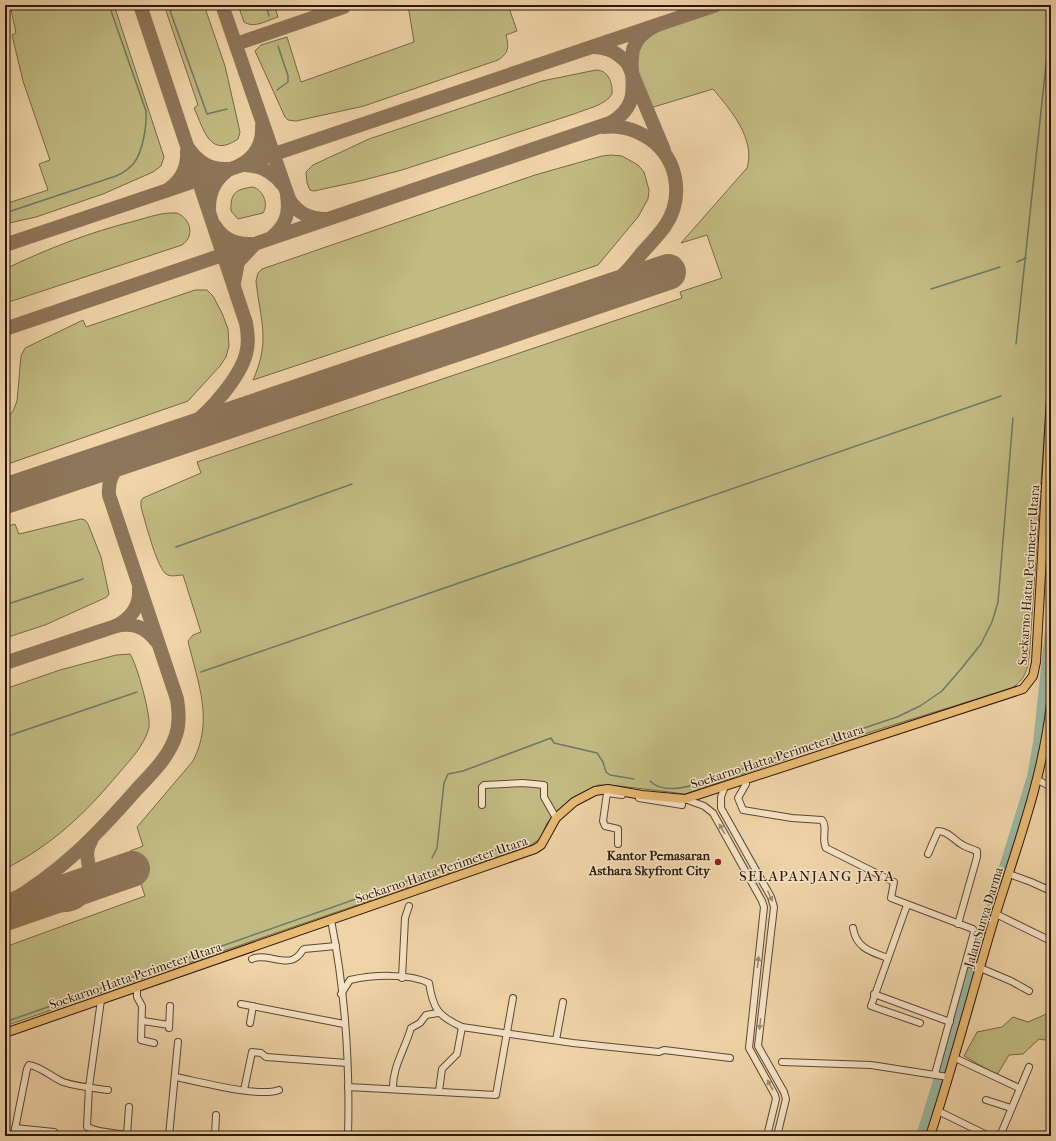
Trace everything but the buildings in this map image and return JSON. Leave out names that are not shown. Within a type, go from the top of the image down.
[{"type":"main road","name":"Soekarno Hatta Perimeter Utara","points":[[5,1032],[252,948],[535,849],[541,844],[556,818],[574,802],[595,791],[608,791],[684,800],[1014,693],[1029,683],[1033,676],[1036,662],[1051,398]]},
{"type":"main road","name":"Jalan Surya Darma","points":[[930,1136],[947,1076],[956,1058],[978,966],[1009,874],[1038,780],[1051,703]]},
{"type":"street","points":[[745,780],[746,784],[738,798],[743,810],[792,818],[822,820],[825,824],[824,844],[826,848],[894,882],[895,884],[891,898],[973,929],[974,932],[968,963],[936,1074]]},
{"type":"street","points":[[1038,780],[1051,787]]},
{"type":"street","points":[[482,805],[482,787],[484,785],[524,783],[544,785],[544,797],[556,818]]},
{"type":"street","points":[[725,786],[721,797],[721,808],[771,897],[774,907],[758,1046],[784,1092],[786,1099],[777,1136]]},
{"type":"street","points":[[608,791],[603,824],[605,826],[618,829],[618,844]]},
{"type":"street","points":[[684,800],[704,806],[713,813],[764,907],[749,1048],[776,1099],[767,1136]]},
{"type":"street","points":[[928,854],[938,831],[941,831],[958,840],[960,844],[977,851],[977,857],[958,924]]},
{"type":"street","points":[[733,849],[742,845]]},
{"type":"street","points":[[1009,874],[1051,891]]},
{"type":"street","points":[[907,905],[874,994],[871,1006],[920,1023]]},
{"type":"street","points":[[402,978],[405,918],[409,906]]},
{"type":"street","points":[[996,914],[1051,940]]},
{"type":"street","points":[[331,920],[336,946],[344,1024],[348,1087],[348,1136]]},
{"type":"street","points":[[853,928],[856,940],[861,946],[867,950],[888,958]]},
{"type":"street","points":[[252,948],[255,957],[287,961],[298,956],[304,949],[336,946]]},
{"type":"street","points":[[968,963],[978,966],[1029,991]]},
{"type":"street","points":[[341,994],[350,980],[380,975],[402,978],[420,978],[429,983],[431,998],[438,1013],[462,1027],[659,1052],[664,1050],[730,1058]]},
{"type":"street","points":[[756,975],[765,976]]},
{"type":"street","points":[[755,983],[764,984]]},
{"type":"street","points":[[137,987],[138,997],[142,1004],[143,1021],[141,1040],[154,1043]]},
{"type":"street","points":[[874,994],[950,1022]]},
{"type":"street","points":[[348,1087],[496,1094],[508,1034],[513,998]]},
{"type":"street","points":[[101,1000],[89,1087],[87,1127],[99,1133],[130,1135],[129,1107]]},
{"type":"street","points":[[556,1040],[563,1002]]},
{"type":"street","points":[[242,1004],[344,1024]]},
{"type":"street","points":[[143,1021],[169,1027],[170,1006]]},
{"type":"street","points":[[250,1023],[253,1006]]},
{"type":"street","points":[[393,1089],[393,1078],[406,1046],[410,1028],[420,1023],[426,1015],[438,1013]]},
{"type":"street","points":[[438,1091],[442,1068],[457,1054],[462,1027]]},
{"type":"street","points":[[169,1136],[178,1042]]},
{"type":"street","points":[[244,1090],[250,1053],[252,1052],[262,1053],[266,1057],[347,1063]]},
{"type":"street","points":[[956,1058],[1019,1088]]},
{"type":"street","points":[[782,1062],[871,1065],[947,1076]]},
{"type":"street","points":[[12,1136],[29,1065],[64,1082],[108,1090]]},
{"type":"street","points":[[1000,1136],[1010,1108],[1029,1067]]},
{"type":"street","points":[[175,1077],[244,1090],[264,1092],[279,1090]]},
{"type":"street","points":[[986,1100],[1010,1108]]},
{"type":"street","points":[[938,1111],[989,1136]]},
{"type":"street","points":[[215,1136],[216,1115]]},
{"type":"street","points":[[15,1128],[54,1132]]},
{"type":"shaded area","points":[[10,5],[114,5],[164,157],[161,166],[153,172],[103,194],[36,217],[5,224],[5,204],[48,190],[39,164],[50,160],[23,81],[12,35],[16,33]]},
{"type":"shaded area","points":[[164,5],[204,5],[225,66],[240,132],[238,139],[220,146],[214,144],[209,139],[201,125],[194,108],[198,105]]},
{"type":"shaded area","points":[[238,5],[274,5],[278,17],[257,24],[248,24],[244,22]]},
{"type":"shaded area","points":[[408,5],[508,5],[517,31],[506,35],[508,43],[507,49],[504,55],[498,60],[364,106],[296,121],[288,120],[285,117],[255,51],[261,45],[287,37],[301,82],[414,42]]},
{"type":"shaded area","points":[[716,5],[1051,5],[1051,298],[1046,314],[1051,318],[1051,335],[1030,652],[1027,670],[1021,680],[1012,688],[819,748],[685,794],[598,785],[567,802],[547,823],[541,838],[529,846],[5,1026],[5,947],[145,896],[130,851],[143,846],[137,827],[193,761],[199,746],[202,731],[202,702],[200,687],[188,641],[193,635],[201,632],[183,575],[167,575],[158,561],[141,507],[141,501],[143,498],[201,473],[197,462],[682,298],[680,292],[722,278],[707,235],[681,243],[747,168],[749,157],[745,136],[734,115],[713,89],[647,109],[633,77],[631,56],[636,43],[645,33],[658,25]]},
{"type":"shaded area","points":[[596,70],[604,72],[609,78],[612,86],[612,94],[605,101],[595,106],[402,170],[314,191],[310,190],[307,183],[306,172],[313,165],[369,139],[542,81]]},
{"type":"shaded area","points":[[602,156],[622,156],[638,165],[644,172],[649,190],[648,199],[638,217],[598,265],[253,380],[262,353],[263,341],[262,319],[256,281],[258,273],[262,269],[535,175]]},
{"type":"shaded area","points":[[253,187],[262,194],[265,202],[265,209],[263,213],[238,219],[231,211],[233,196],[242,189]]},
{"type":"shaded area","points":[[177,213],[186,219],[190,228],[189,237],[182,245],[12,301],[5,301],[5,269],[53,248],[102,230],[156,215]]},
{"type":"shaded area","points":[[195,290],[207,290],[213,296],[228,329],[229,346],[226,357],[220,366],[188,401],[5,465],[5,422],[13,411],[17,401],[21,356],[25,348],[83,320],[86,327]]},
{"type":"shaded area","points":[[81,519],[85,520],[88,524],[101,557],[109,594],[107,597],[45,625],[5,638],[5,527],[15,524],[19,534]]},
{"type":"shaded area","points":[[130,654],[140,679],[148,712],[149,727],[141,746],[106,788],[67,827],[38,850],[5,869],[5,689],[60,670],[116,655]]},
{"type":"shaded area","points":[[1051,1012],[1051,1041],[1039,1039],[1023,1054],[1009,1055],[997,1075],[964,1056],[977,1032],[1002,1027],[1013,1017],[1028,1022]]},
{"type":"waterway","points":[[5,213],[116,176],[128,169],[137,158],[144,138],[146,111],[109,5]]},
{"type":"waterway","points":[[168,5],[207,114],[227,109]]},
{"type":"waterway","points":[[266,5],[269,16]]},
{"type":"waterway","points":[[1016,344],[1051,18]]},
{"type":"waterway","points":[[277,90],[288,82],[288,76],[278,46]]},
{"type":"waterway","points":[[1017,262],[1026,258]]},
{"type":"waterway","points":[[931,289],[1000,267]]},
{"type":"waterway","points":[[201,672],[1001,396]]},
{"type":"waterway","points":[[739,770],[897,717],[920,706],[942,691],[981,644],[992,622],[998,602],[1013,418]]},
{"type":"waterway","points":[[176,547],[352,484]]},
{"type":"waterway","points":[[5,605],[83,579]]},
{"type":"waterway","points":[[921,1136],[1032,777],[1038,743],[1051,621]]},
{"type":"waterway","points":[[5,737],[137,692]]},
{"type":"waterway","points":[[432,858],[437,848],[444,783],[448,774],[463,771],[551,738],[554,743],[597,753],[603,762],[606,772],[610,775],[634,779]]},
{"type":"waterway","points":[[650,781],[657,786],[675,788],[695,785],[721,776]]},
{"type":"waterway","points":[[5,1022],[504,847]]},
{"type":"taxiway","points":[[140,5],[246,323],[248,338],[247,350],[238,373],[215,403],[198,420],[186,429],[155,445]]},
{"type":"taxiway","points":[[222,5],[289,199],[292,204],[304,214],[314,218],[326,219]]},
{"type":"taxiway","points":[[5,245],[716,5]]},
{"type":"taxiway","points":[[236,44],[344,7]]},
{"type":"taxiway","points":[[5,329],[610,123],[624,112],[631,100],[633,87],[633,48],[640,36],[655,26]]},
{"type":"taxiway","points":[[593,47],[612,51],[628,64],[664,150]]},
{"type":"taxiway","points":[[262,126],[261,138],[257,149],[250,158],[240,165],[264,169],[274,175],[282,184]]},
{"type":"taxiway","points":[[573,304],[590,298],[603,291],[621,277],[665,226],[671,216],[676,194],[676,183],[669,161],[655,143],[643,135],[625,128],[604,127]]},
{"type":"taxiway","points":[[189,149],[196,158],[210,167],[227,169]]},
{"type":"taxiway","points":[[169,189],[177,182],[183,173],[187,152]]},
{"type":"taxiway","points":[[209,208],[210,197],[214,187],[219,178],[227,171]]},
{"type":"taxiway","points":[[272,237],[281,228],[286,219],[288,208],[287,195]]},
{"type":"taxiway","points":[[215,226],[226,238],[236,242],[252,244]]},
{"type":"taxiway","points":[[234,283],[238,262],[253,246]]},
{"type":"taxiway","points":[[5,905],[43,880],[92,838],[165,758],[176,735],[179,717],[177,699],[109,495],[111,479],[118,466],[144,449]]},
{"type":"taxiway","points":[[139,590],[138,601],[134,611],[116,626],[133,625],[148,632],[156,641]]},
{"type":"taxiway","points":[[5,663],[116,626]]},
{"type":"taxiway","points":[[8,911],[29,904],[41,902],[66,905],[80,899],[87,891],[90,881],[87,851],[91,841]]},
{"type":"runway","points":[[5,496],[668,272]]},
{"type":"runway","points":[[5,913],[132,869]]},
{"type":"place","name":"Kantor Pemasaran Asthara Skyfront City","points":[[718,862]]},
{"type":"district","name":"SELAPANJANG JAYA","points":[[817,876]]}]
